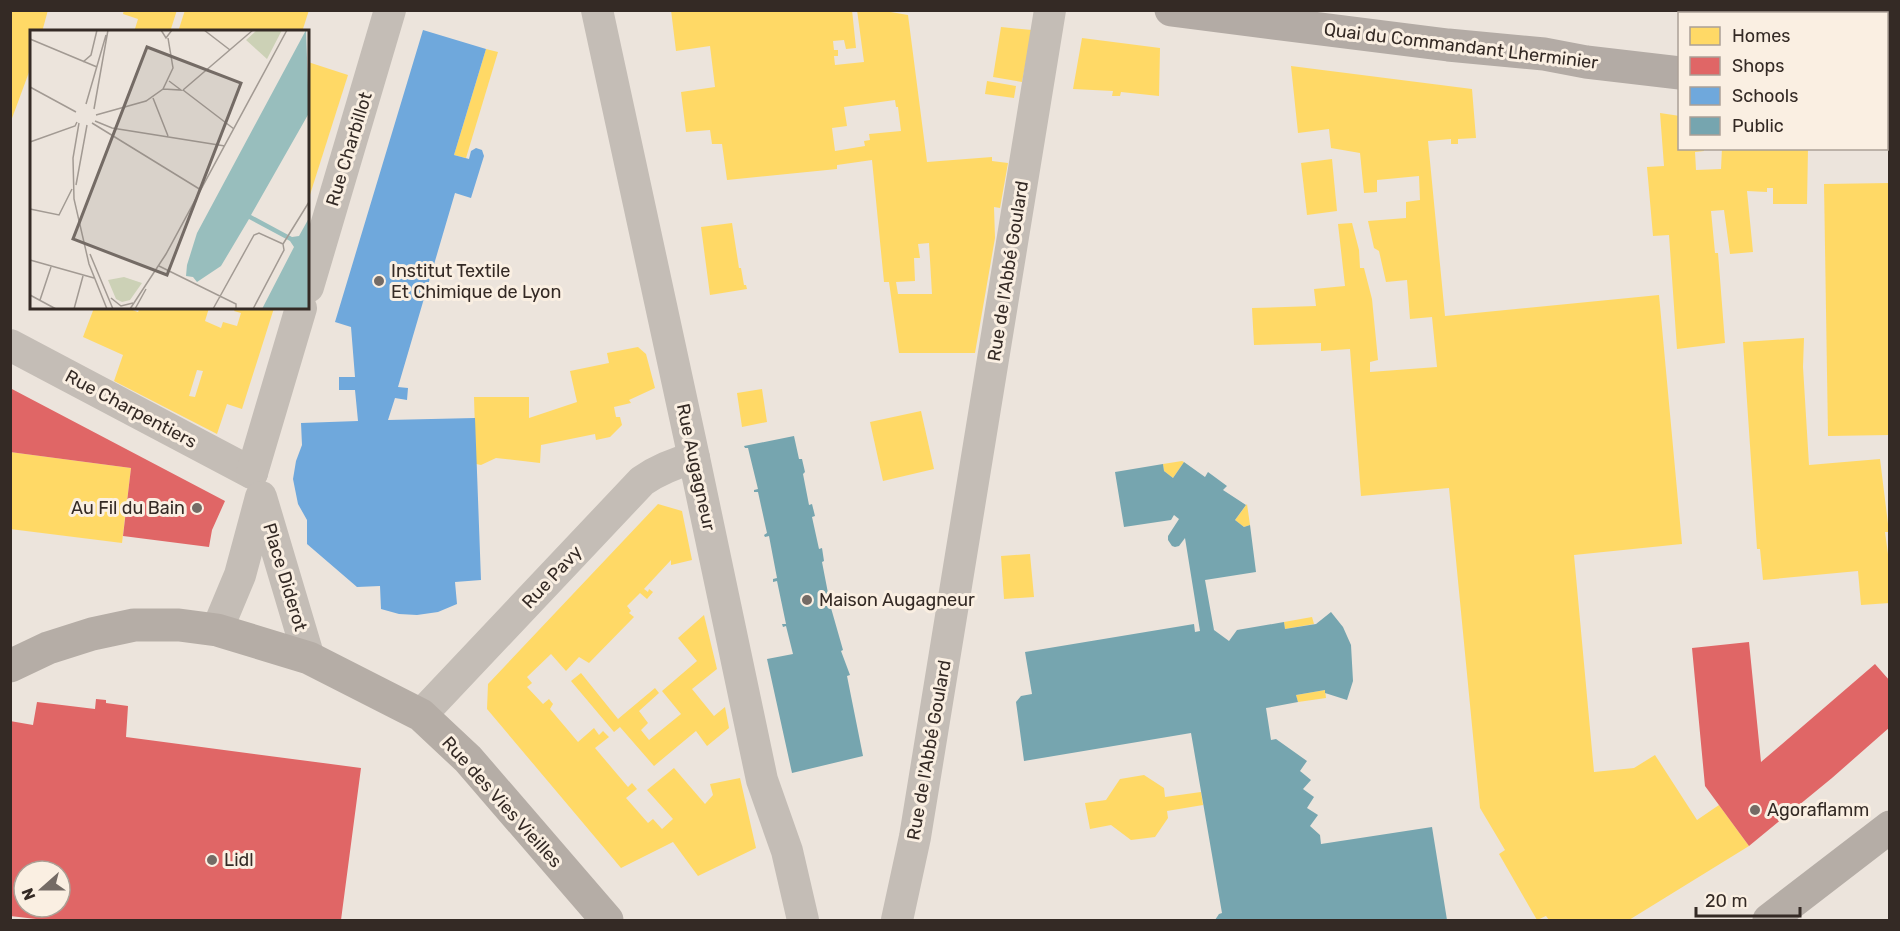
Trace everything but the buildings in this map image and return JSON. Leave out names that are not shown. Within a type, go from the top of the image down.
[{"type":"main road","name":"Quai du Commandant Lherminier","points":[[1171,10],[1448,45],[1544,54],[1586,62],[1669,72]]},
{"type":"street","name":"Rue Charbillot","points":[[309,284],[390,10]]},
{"type":"street","name":"Rue Augagneur","points":[[597,10],[762,780],[787,851],[803,921]]},
{"type":"street","name":"Rue de l'Abbé Goulard","points":[[897,921],[915,837],[1050,10]]},
{"type":"street","points":[[256,485],[301,309]]},
{"type":"street","name":"Rue Charpentiers","points":[[10,345],[256,485]]},
{"type":"street","name":"Rue Pavy","points":[[421,715],[642,481],[674,463],[694,458]]},
{"type":"street","name":"Place Diderot","points":[[217,630],[240,575],[256,485]]},
{"type":"street","name":"Place Diderot","points":[[256,485],[309,658]]},
{"type":"street","name":"Rue des Vies Vieilles","points":[[10,666],[48,648],[92,634],[134,625],[179,625],[217,630],[309,658],[421,715],[468,759],[607,921]]},
{"type":"street","points":[[1769,921],[1877,836],[1890,821]]},
{"type":"place","name":"Institut Textile Et Chimique de Lyon","points":[[379,281]]},
{"type":"place","name":"Au Fil du Bain","points":[[197,508]]},
{"type":"place","name":"Maison Augagneur","points":[[807,600]]},
{"type":"place","name":"Agoraflamm","points":[[1755,810]]},
{"type":"place","name":"Lidl","points":[[212,860]]}]
